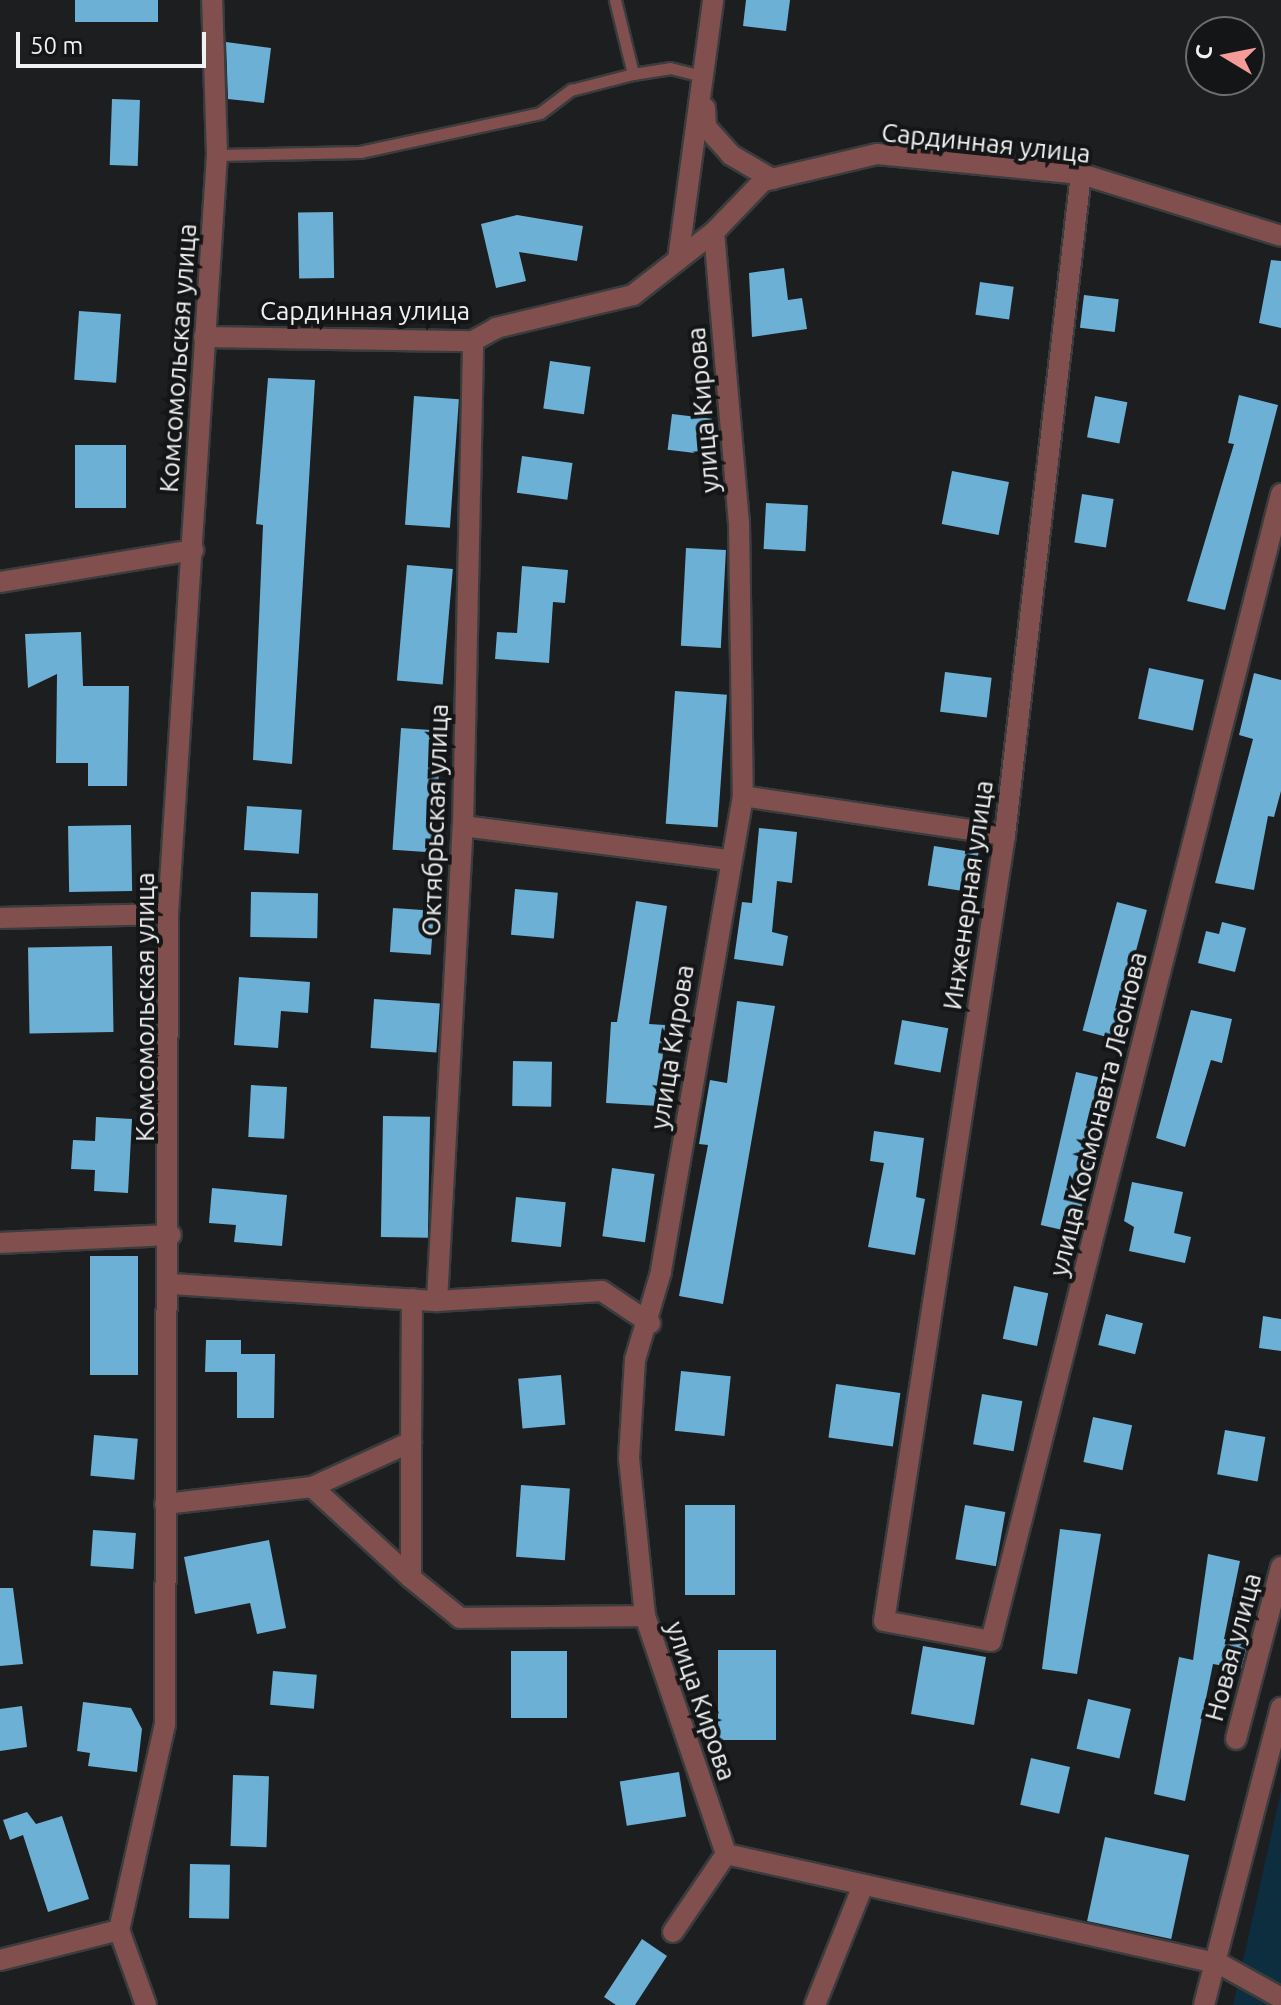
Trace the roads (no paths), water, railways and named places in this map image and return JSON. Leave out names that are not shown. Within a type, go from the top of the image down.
[{"type":"street","name":"Комсомольская улица","points":[[119,1930],[165,1725],[165,1504],[172,1284],[168,914],[217,155],[212,0]]},
{"type":"street","points":[[678,260],[713,0]]},
{"type":"street","points":[[703,76],[706,127],[731,155],[772,179]]},
{"type":"street","name":"Сардинная улица","points":[[204,337],[473,341],[496,328],[633,295],[714,232],[772,179],[877,154],[1081,174],[1281,236]]},
{"type":"street","name":"Инженерная улица","points":[[884,1621],[1005,835],[1081,174]]},
{"type":"street","name":"улица Кирова","points":[[714,232],[739,522],[743,796],[729,860],[650,1323],[635,1360],[629,1458],[645,1616],[726,1854]]},
{"type":"street","name":"Октябрьская улица","points":[[437,1301],[463,826],[473,341]]},
{"type":"street","name":"улица Космонавта Леонова","points":[[884,1621],[991,1641],[1281,494]]},
{"type":"street","points":[[0,582],[193,550]]},
{"type":"street","points":[[743,796],[1005,835]]},
{"type":"street","points":[[463,826],[729,860]]},
{"type":"street","points":[[0,918],[168,914]]},
{"type":"street","points":[[0,1243],[171,1235]]},
{"type":"street","points":[[172,1284],[437,1301],[602,1291],[650,1323]]},
{"type":"street","points":[[411,1578],[412,1299]]},
{"type":"street","points":[[165,1504],[312,1487],[411,1442]]},
{"type":"street","points":[[312,1487],[411,1578],[460,1618],[645,1616]]},
{"type":"street","name":"Новая улица","points":[[1236,1739],[1281,1567]]},
{"type":"street","points":[[1204,2005],[1220,1964],[1281,1708]]},
{"type":"street","points":[[673,1932],[726,1854],[862,1888],[1220,1964],[1281,1998]]},
{"type":"street","points":[[815,2005],[862,1888]]},
{"type":"street","points":[[0,1960],[119,1930],[146,2005]]},
{"type":"lane","points":[[615,0],[633,74]]},
{"type":"lane","points":[[217,155],[360,152],[540,113],[571,90],[633,74],[670,68],[703,76]]}]
